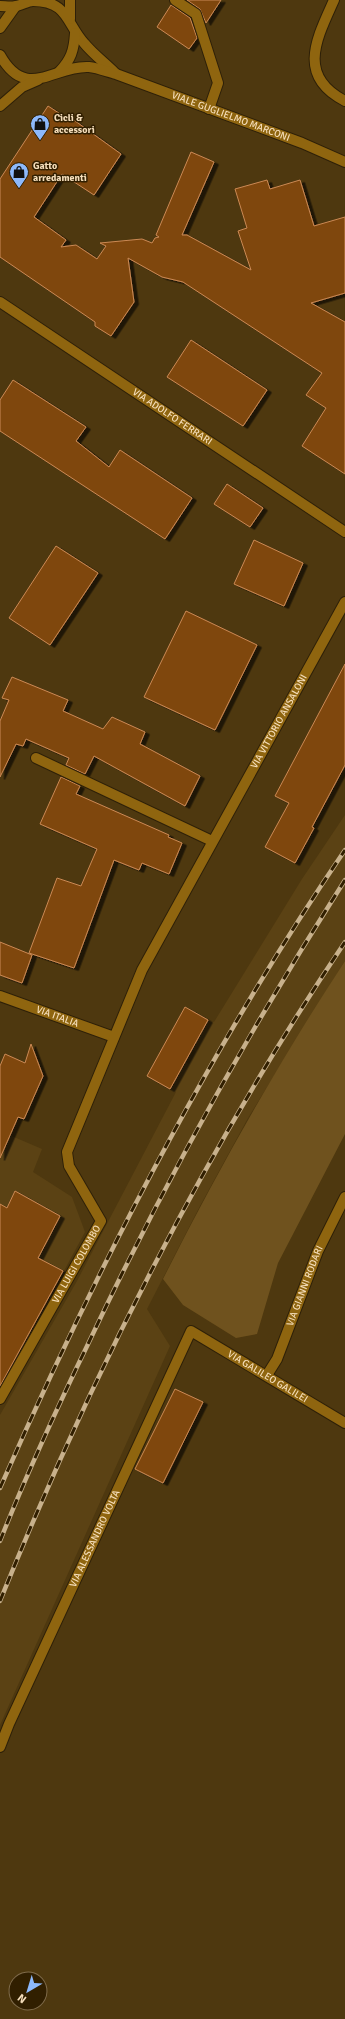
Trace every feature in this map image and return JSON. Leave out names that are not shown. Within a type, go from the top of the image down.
[{"type":"street","points":[[0,6],[15,6],[33,0],[51,4],[62,10],[70,19]]},
{"type":"street","points":[[70,0],[70,19],[75,33],[85,45],[116,74]]},
{"type":"street","points":[[174,0],[196,14],[218,82],[209,109]]},
{"type":"street","points":[[334,0],[318,37],[313,55],[316,72],[325,87],[345,101]]},
{"type":"street","points":[[0,28],[15,6]]},
{"type":"street","points":[[57,73],[68,63],[74,48],[75,33]]},
{"type":"street","points":[[0,55],[13,71],[25,78],[40,79]]},
{"type":"street","name":"VIALE GUGLIELMO MARCONI","points":[[0,106],[22,87],[40,79],[57,73],[88,67],[116,74],[302,143],[345,162]]},
{"type":"street","name":"VIA ADOLFO FERRARI","points":[[0,302],[345,532]]},
{"type":"street","name":"VIA VITTORIO ANSALONI","points":[[114,1037],[142,970],[345,602]]},
{"type":"street","points":[[36,758],[212,841]]},
{"type":"street","name":"VIA ITALIA","points":[[0,996],[114,1037]]},
{"type":"street","name":"VIA LUIGI COLOMBO","points":[[0,1399],[101,1221],[69,1166],[67,1152],[114,1037]]},
{"type":"street","name":"VIA GIANNI RODARI","points":[[267,1375],[277,1359],[318,1251],[345,1197]]},
{"type":"street","name":"VIA GALILEO GALILEI","points":[[191,1331],[267,1375],[345,1423]]},
{"type":"street","name":"VIA ALESSANDRO VOLTA","points":[[0,1747],[12,1717],[191,1331]]},
{"type":"shaded area","points":[[345,815],[345,961],[248,1118],[200,1206],[147,1309],[170,1346],[0,1725],[0,1415],[77,1281],[176,1092],[170,1089],[185,1062],[189,1064],[196,1051],[192,1049],[208,1020],[214,1022],[302,879]]},
{"type":"shaded area","points":[[345,961],[345,1134],[278,1263],[257,1334],[236,1338],[183,1305],[163,1279],[227,1157],[272,1078]]},
{"type":"shaded area","points":[[0,1131],[42,1149],[33,1172],[72,1197],[85,1232],[0,1389]]},
{"type":"building","points":[[187,0],[221,0],[206,23],[200,9]]},
{"type":"building","points":[[171,5],[190,18],[197,38],[189,49],[157,27]]},
{"type":"building","points":[[48,106],[68,119],[71,118],[121,154],[94,195],[62,174],[34,217],[66,240],[61,247],[76,245],[97,259],[106,246],[100,243],[142,239],[152,243],[155,238],[159,237],[156,235],[191,152],[214,162],[182,235],[187,235],[251,270],[238,231],[247,228],[235,189],[267,180],[270,189],[300,180],[314,226],[345,217],[345,293],[311,303],[345,322],[345,474],[302,446],[326,408],[306,395],[322,373],[183,282],[162,277],[128,258],[134,302],[111,336],[95,326],[95,322],[0,257],[0,179]]},
{"type":"building","points":[[191,340],[267,390],[243,426],[167,377]]},
{"type":"building","points":[[13,380],[86,427],[76,441],[109,467],[120,450],[192,498],[165,539],[0,431],[0,400]]},
{"type":"building","points":[[227,484],[263,508],[250,527],[214,504]]},
{"type":"building","points":[[254,540],[303,563],[284,606],[234,584]]},
{"type":"building","points":[[56,546],[98,573],[50,645],[9,618]]},
{"type":"building","points":[[186,611],[257,645],[215,730],[144,697]]},
{"type":"building","points":[[345,664],[345,765],[312,827],[314,828],[295,863],[265,847],[289,803],[275,796]]},
{"type":"building","points":[[12,677],[68,700],[63,711],[103,729],[112,717],[145,732],[140,744],[200,776],[185,806],[94,756],[85,774],[66,765],[69,758],[26,739],[23,746],[16,744],[0,777],[0,721],[9,700],[2,698]]},
{"type":"building","points":[[61,777],[80,786],[76,794],[169,835],[168,837],[182,843],[169,874],[142,863],[139,870],[114,860],[74,968],[29,953],[57,878],[81,886],[97,849],[40,824]]},
{"type":"building","points":[[0,942],[32,955],[22,983],[0,975]]},
{"type":"building","points":[[185,1007],[208,1020],[170,1089],[147,1076]]},
{"type":"building","points":[[31,1044],[43,1076],[24,1119],[18,1117],[0,1158],[0,1066],[5,1054],[25,1063]]},
{"type":"building","points":[[15,1191],[60,1216],[38,1258],[63,1271],[0,1386],[0,1204],[7,1208]]},
{"type":"building","points":[[175,1389],[203,1402],[163,1483],[135,1469]]},
{"type":"railway","points":[[0,1488],[76,1323],[158,1161],[247,1003],[345,850]]},
{"type":"railway","points":[[0,1541],[54,1416],[147,1224],[242,1050],[275,993],[345,880]]},
{"type":"railway","points":[[0,1601],[74,1430],[156,1262],[200,1180],[246,1100],[294,1020],[345,942]]},
{"type":"place","name":"Cicli & accessori","points":[[40,141]]},
{"type":"place","name":"Gatto arredamenti","points":[[19,189]]}]
